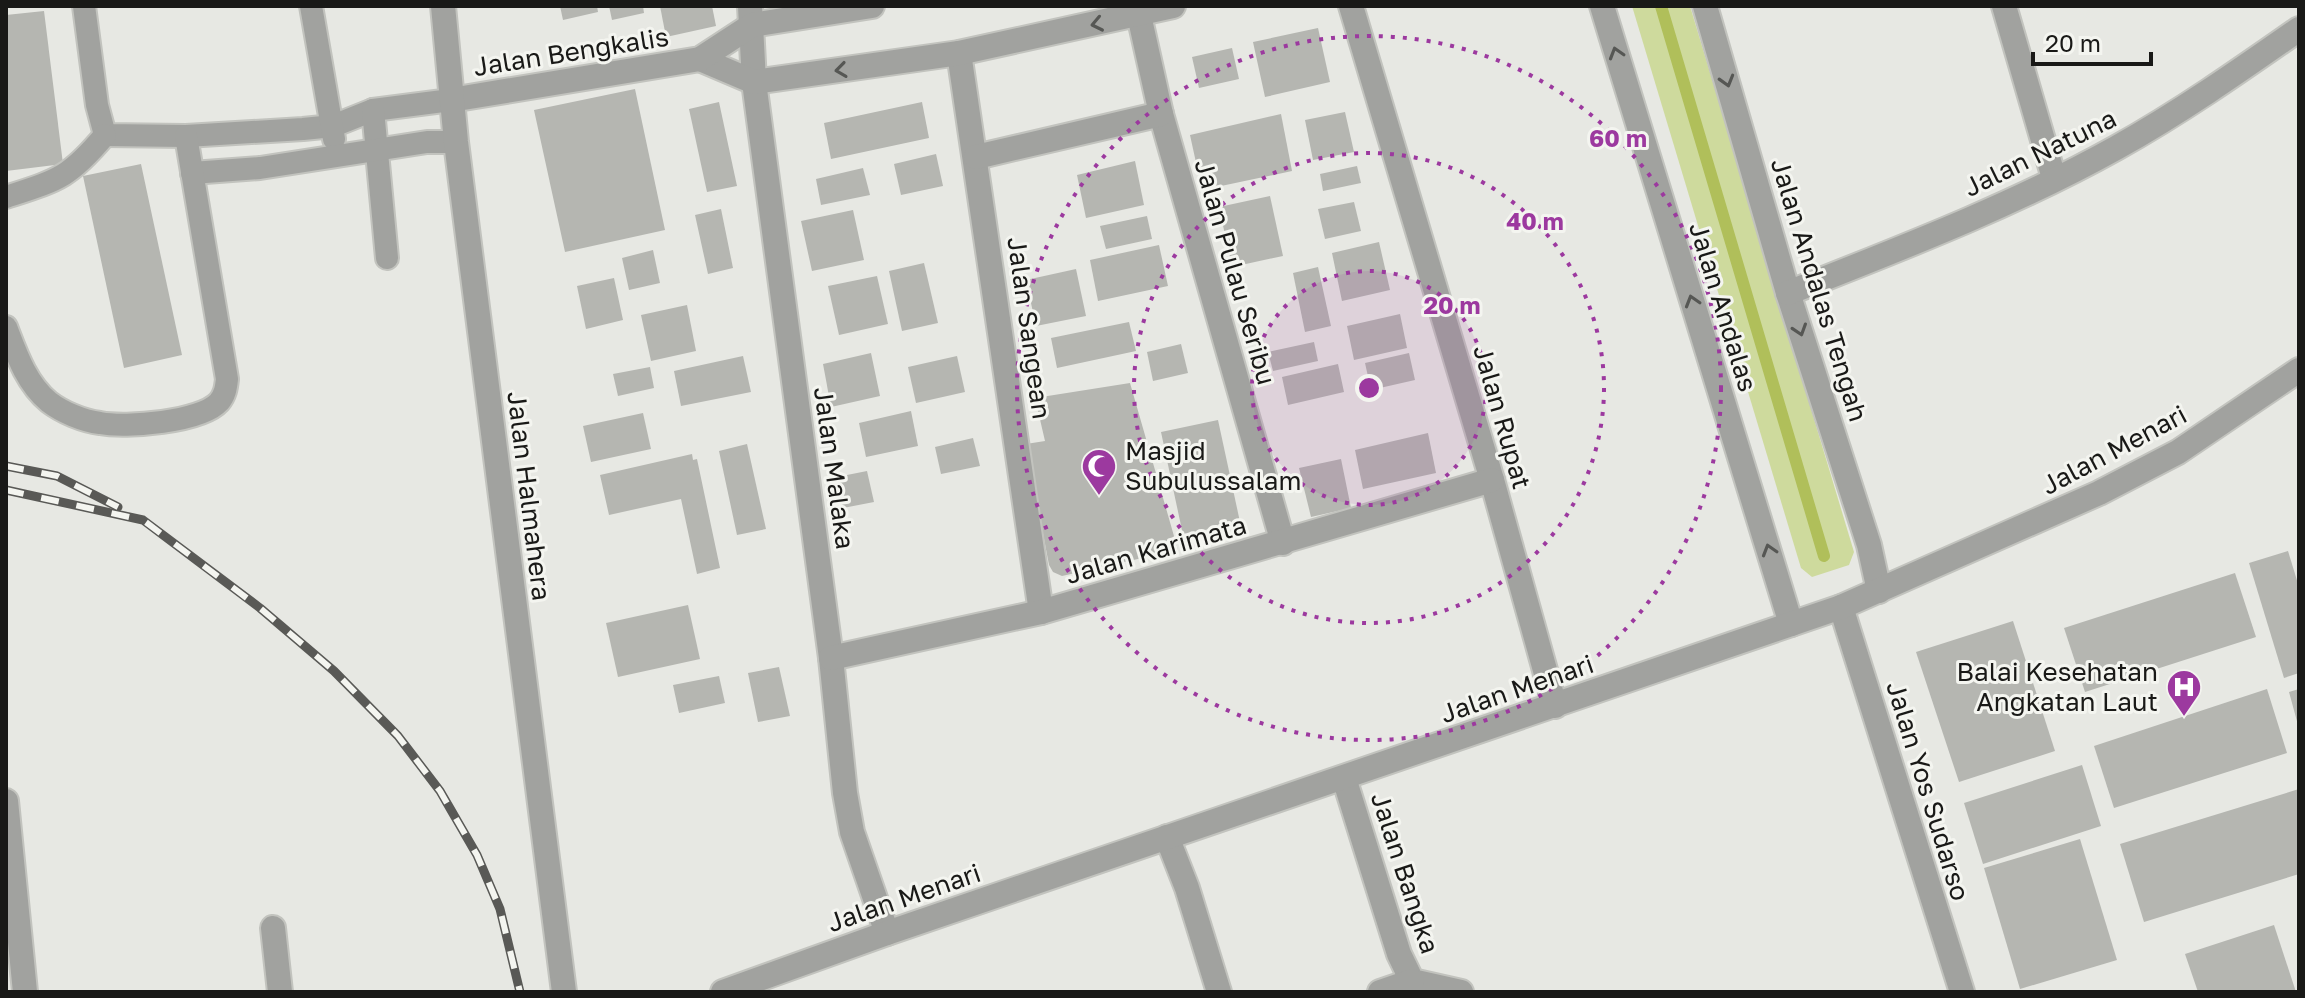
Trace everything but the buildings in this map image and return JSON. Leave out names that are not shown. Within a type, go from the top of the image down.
[{"type":"street","name":"Jalan Halmahera","points":[[443,6],[456,142],[564,992]]},
{"type":"street","name":"Jalan Bengkalis","points":[[451,100],[700,59],[751,16],[872,6]]},
{"type":"street","points":[[754,82],[959,53],[1173,6]]},
{"type":"street","name":"Jalan Rupat","points":[[1351,6],[1492,480],[1555,706]]},
{"type":"street","name":"Jalan Andalas","points":[[1602,6],[1791,624]]},
{"type":"street","name":"Jalan Andalas Tengah","points":[[1705,6],[1788,293],[1869,545],[1879,591]]},
{"type":"street","points":[[2004,6],[2054,178]]},
{"type":"street","name":"Jalan Pulau Seribu","points":[[1139,15],[1161,114],[1283,543]]},
{"type":"street","name":"Jalan Malaka","points":[[751,16],[754,82],[852,832],[887,933]]},
{"type":"street","name":"Jalan Natuna","points":[[1788,293],[1979,215],[2114,149],[2176,113],[2299,29]]},
{"type":"street","name":"Jalan Sangean","points":[[959,53],[1041,612]]},
{"type":"street","name":"Jalan Bengkalis","points":[[700,59],[754,82]]},
{"type":"street","points":[[976,157],[1161,114]]},
{"type":"street","name":"Jalan Menari","points":[[723,992],[1841,607],[2099,493],[2178,452],[2299,370]]},
{"type":"street","name":"Jalan Karimata","points":[[831,658],[1041,612],[1492,480]]},
{"type":"street","name":"Jalan Yos Sudarso","points":[[1841,607],[1962,992]]},
{"type":"street","name":"Jalan Bangka","points":[[1344,778],[1399,954],[1412,981],[1461,992]]},
{"type":"street","points":[[6,801],[25,992]]},
{"type":"street","points":[[1167,837],[1187,888],[1219,992]]},
{"type":"street","points":[[273,928],[280,992]]},
{"type":"street","points":[[1380,992],[1412,981]]},
{"type":"lane","points":[[84,6],[97,105],[105,135]]},
{"type":"lane","points":[[311,6],[336,154]]},
{"type":"lane","points":[[6,197],[57,180],[71,172],[105,135],[186,136],[333,126],[373,110],[451,100]]},
{"type":"lane","points":[[373,110],[387,258]]},
{"type":"lane","points":[[6,327],[23,369],[49,402],[81,419],[121,425],[189,417],[205,412],[218,403],[226,391],[227,379],[186,136]]},
{"type":"lane","points":[[192,173],[260,168],[427,142],[456,142]]},
{"type":"green space","points":[[1632,6],[1690,6],[1854,552],[1849,565],[1812,577],[1801,568]]},
{"type":"waterway","points":[[1661,6],[1824,556]]},
{"type":"railway","points":[[6,466],[57,476],[118,507]]},
{"type":"railway","points":[[6,490],[143,520],[260,608],[334,671],[398,736],[440,791],[477,855],[500,909],[520,992]]},
{"type":"place","name":"Masjid Subulussalam","points":[[1099,497]]},
{"type":"place","name":"Balai Kesehatan Angkatan Laut","points":[[2184,718]]}]
